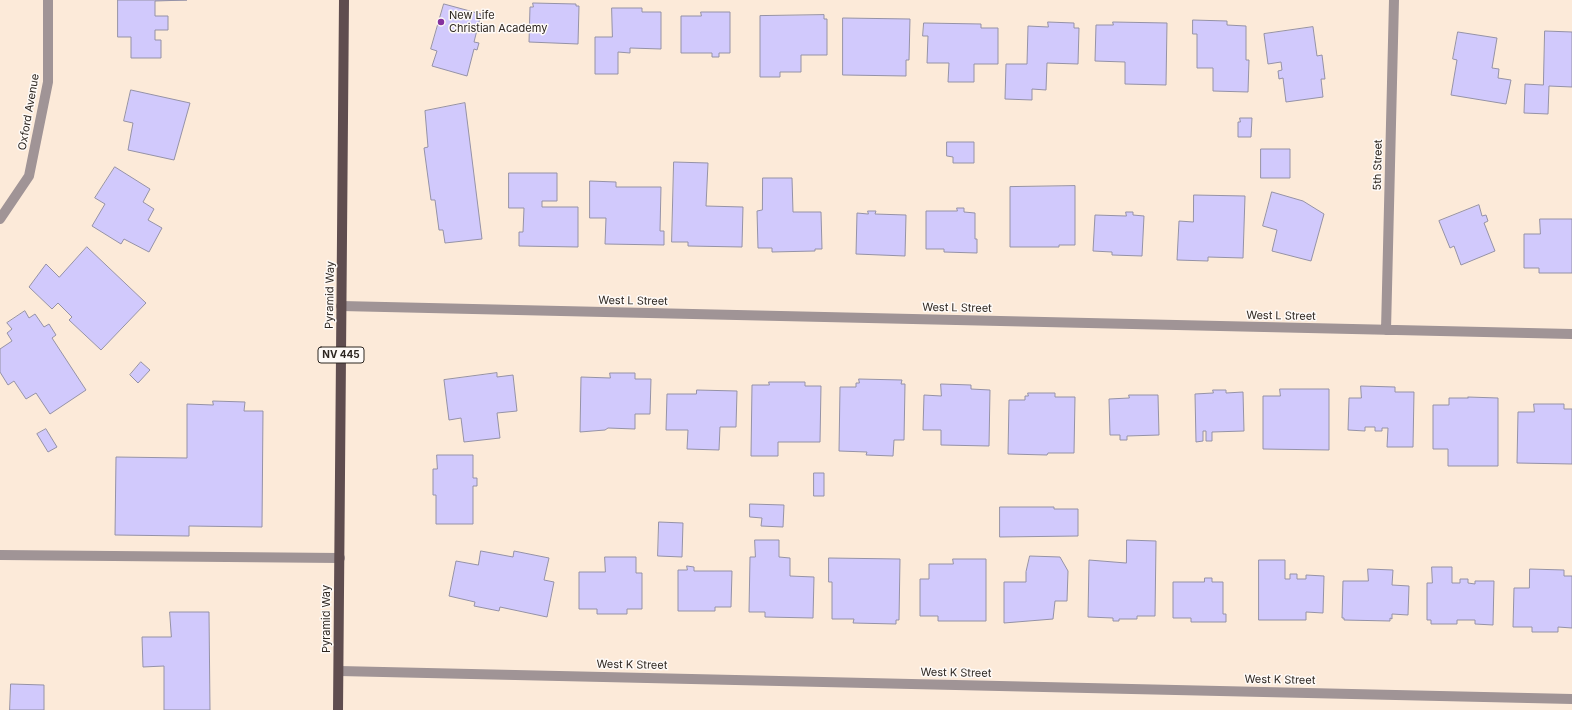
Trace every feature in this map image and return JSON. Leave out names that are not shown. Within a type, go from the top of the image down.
[{"type":"main road","name":"Pyramid Way","points":[[338,710],[344,0]]},
{"type":"street","name":"Oxford Avenue","points":[[0,219],[29,176],[48,82],[48,0]]},
{"type":"street","name":"5th Street","points":[[1386,330],[1394,0]]},
{"type":"street","name":"West L Street","points":[[342,306],[1572,334]]},
{"type":"street","points":[[0,555],[340,558]]},
{"type":"street","name":"West K Street","points":[[339,671],[1572,699]]},
{"type":"building","points":[[118,0],[187,0],[155,1],[155,16],[168,16],[168,30],[155,30],[155,40],[161,40],[161,58],[131,58],[131,37],[118,37]]},
{"type":"building","points":[[533,3],[576,4],[576,6],[579,6],[578,44],[529,42],[530,7],[533,7]]},
{"type":"building","points":[[444,4],[481,14],[474,42],[479,43],[477,50],[474,49],[467,76],[432,66],[437,51],[431,49]]},
{"type":"building","points":[[612,8],[642,8],[642,12],[661,12],[661,49],[630,48],[630,53],[618,52],[618,74],[595,74],[595,37],[612,37]]},
{"type":"building","points":[[701,12],[730,12],[730,53],[719,53],[719,57],[712,57],[712,53],[681,53],[681,16],[701,16]]},
{"type":"building","points":[[824,15],[824,19],[827,19],[827,55],[801,55],[801,72],[780,72],[780,77],[760,77],[760,16]]},
{"type":"building","points":[[843,18],[910,19],[909,60],[906,60],[906,76],[843,75]]},
{"type":"building","points":[[1193,20],[1227,21],[1227,25],[1246,26],[1246,60],[1249,60],[1248,92],[1213,91],[1213,68],[1197,68],[1197,34],[1193,34]]},
{"type":"building","points":[[1048,22],[1074,23],[1074,28],[1079,28],[1078,64],[1047,63],[1046,90],[1032,89],[1032,100],[1005,99],[1006,64],[1027,64],[1028,26],[1048,27]]},
{"type":"building","points":[[1113,22],[1167,23],[1166,85],[1125,84],[1125,62],[1095,61],[1096,25],[1113,25]]},
{"type":"building","points":[[924,23],[981,24],[981,28],[998,28],[998,64],[974,64],[974,82],[948,82],[949,63],[927,63],[928,36],[923,36]]},
{"type":"building","points":[[1313,27],[1317,56],[1322,55],[1325,79],[1321,79],[1323,97],[1286,102],[1283,78],[1279,79],[1278,71],[1282,70],[1281,62],[1268,64],[1264,34]]},
{"type":"building","points":[[1545,31],[1572,32],[1572,87],[1549,86],[1548,114],[1524,113],[1525,84],[1543,85]]},
{"type":"building","points":[[1458,32],[1497,38],[1492,68],[1499,69],[1498,78],[1511,80],[1506,104],[1451,95],[1457,60],[1453,59]]},
{"type":"building","points":[[131,90],[190,103],[174,160],[128,150],[133,123],[124,121]]},
{"type":"building","points":[[465,103],[482,239],[445,243],[443,230],[439,230],[435,200],[431,200],[424,148],[428,147],[425,111]]},
{"type":"building","points":[[1240,118],[1252,118],[1251,137],[1238,137],[1238,122],[1240,122]]},
{"type":"building","points":[[947,142],[974,142],[974,163],[953,163],[953,157],[947,156]]},
{"type":"building","points":[[1261,149],[1290,149],[1290,178],[1261,178]]},
{"type":"building","points":[[674,162],[708,163],[706,206],[743,207],[742,247],[688,246],[688,242],[672,242]]},
{"type":"building","points":[[115,167],[150,189],[143,202],[154,209],[148,220],[162,228],[149,252],[124,239],[121,244],[92,226],[105,204],[95,198]]},
{"type":"building","points":[[509,173],[557,173],[557,201],[542,201],[542,207],[578,207],[578,247],[519,246],[519,232],[523,232],[524,208],[509,208]]},
{"type":"building","points":[[763,178],[792,178],[793,212],[821,212],[822,249],[815,249],[815,251],[772,252],[772,248],[758,248],[757,211],[762,210]]},
{"type":"building","points":[[590,181],[616,182],[616,187],[661,187],[660,231],[664,231],[664,245],[605,244],[606,218],[590,218]]},
{"type":"building","points":[[1075,186],[1075,245],[1059,245],[1059,247],[1010,247],[1010,187]]},
{"type":"building","points":[[1272,192],[1303,201],[1324,214],[1311,261],[1272,251],[1277,230],[1263,226]]},
{"type":"building","points":[[1194,195],[1245,196],[1243,258],[1208,257],[1208,261],[1177,260],[1179,221],[1193,222]]},
{"type":"building","points":[[1479,205],[1482,216],[1486,215],[1488,221],[1484,223],[1495,251],[1461,265],[1454,246],[1450,248],[1439,221]]},
{"type":"building","points":[[957,208],[964,208],[964,212],[975,213],[975,239],[977,239],[977,253],[944,252],[944,249],[926,249],[926,211],[957,211]]},
{"type":"building","points":[[868,211],[876,211],[875,214],[906,215],[905,256],[856,254],[857,213],[868,214]]},
{"type":"building","points":[[1126,212],[1133,212],[1133,215],[1144,216],[1142,256],[1112,255],[1112,252],[1093,251],[1095,215],[1126,216]]},
{"type":"building","points":[[1540,219],[1572,219],[1572,273],[1539,273],[1539,268],[1524,268],[1524,234],[1540,234]]},
{"type":"building","points":[[87,247],[146,303],[101,350],[69,320],[72,317],[58,303],[52,309],[29,287],[46,264],[59,277]]},
{"type":"building","points":[[25,311],[29,318],[35,314],[44,327],[49,324],[56,335],[52,338],[86,390],[50,414],[36,393],[26,399],[14,381],[8,385],[0,372],[0,349],[12,341],[7,333],[12,329],[7,323]]},
{"type":"building","points":[[141,362],[150,370],[138,383],[130,375]]},
{"type":"building","points":[[497,373],[497,377],[513,375],[517,411],[497,413],[500,438],[464,442],[461,418],[449,420],[444,380]]},
{"type":"building","points":[[610,373],[635,373],[635,379],[651,379],[650,414],[635,414],[635,429],[608,428],[605,430],[580,432],[581,377],[610,378]]},
{"type":"building","points":[[859,379],[902,380],[901,384],[905,384],[904,440],[894,440],[893,456],[866,455],[867,452],[839,451],[840,387],[856,387],[856,383],[859,383]]},
{"type":"building","points":[[769,382],[805,382],[805,386],[821,386],[820,442],[778,442],[778,456],[751,456],[752,385],[769,385]]},
{"type":"building","points":[[941,384],[971,385],[971,389],[990,390],[989,446],[941,445],[941,430],[923,430],[924,395],[941,396]]},
{"type":"building","points":[[1361,386],[1395,387],[1395,392],[1414,392],[1413,447],[1387,447],[1388,428],[1382,428],[1382,431],[1375,431],[1375,427],[1365,427],[1365,431],[1348,430],[1349,398],[1361,398]]},
{"type":"building","points":[[1280,389],[1329,389],[1329,450],[1263,449],[1263,396],[1280,396]]},
{"type":"building","points":[[697,390],[737,391],[736,427],[720,427],[719,450],[687,449],[688,430],[666,430],[667,394],[696,394]]},
{"type":"building","points":[[1213,390],[1226,390],[1226,393],[1243,392],[1244,431],[1212,432],[1212,441],[1206,441],[1206,431],[1203,431],[1203,441],[1196,442],[1195,394],[1213,393]]},
{"type":"building","points":[[1028,393],[1055,393],[1055,397],[1075,397],[1074,453],[1048,453],[1047,455],[1008,454],[1009,400],[1025,400],[1025,396],[1028,396]]},
{"type":"building","points":[[1129,395],[1158,395],[1159,435],[1127,436],[1127,440],[1120,440],[1120,435],[1110,435],[1109,399],[1129,398]]},
{"type":"building","points":[[1449,398],[1498,398],[1498,466],[1448,466],[1448,449],[1433,449],[1433,405],[1449,405]]},
{"type":"building","points":[[213,401],[245,402],[244,411],[263,411],[262,527],[189,526],[189,536],[115,535],[116,457],[187,458],[187,404],[213,405]]},
{"type":"building","points":[[1534,404],[1564,404],[1564,409],[1572,409],[1572,464],[1517,463],[1518,412],[1534,412]]},
{"type":"building","points":[[46,429],[57,447],[48,452],[37,434]]},
{"type":"building","points":[[437,455],[473,455],[473,478],[477,478],[477,486],[473,486],[473,524],[436,524],[436,495],[433,495],[433,469],[437,469]]},
{"type":"building","points":[[814,473],[824,473],[824,496],[814,496]]},
{"type":"building","points":[[750,504],[784,505],[783,527],[761,526],[762,518],[750,517]]},
{"type":"building","points":[[1000,507],[1054,507],[1054,509],[1078,509],[1078,536],[1000,537]]},
{"type":"building","points":[[659,522],[683,523],[682,557],[658,556]]},
{"type":"building","points":[[755,540],[779,540],[779,557],[790,558],[790,576],[814,577],[813,618],[765,617],[765,612],[749,612],[750,557],[755,557]]},
{"type":"building","points":[[1127,540],[1156,541],[1155,616],[1137,616],[1137,619],[1119,619],[1119,621],[1113,621],[1113,618],[1088,617],[1089,560],[1126,563]]},
{"type":"building","points":[[481,551],[513,557],[514,551],[549,558],[544,580],[554,582],[547,617],[500,607],[499,611],[474,606],[475,602],[449,596],[456,561],[478,565]]},
{"type":"building","points":[[1030,556],[1060,557],[1068,571],[1067,601],[1055,601],[1053,619],[1004,623],[1004,582],[1026,582],[1026,572]]},
{"type":"building","points":[[605,557],[636,557],[636,573],[642,573],[642,609],[627,609],[627,614],[597,614],[597,609],[579,609],[579,572],[605,572]]},
{"type":"building","points":[[829,558],[900,559],[899,620],[896,620],[896,624],[853,623],[854,619],[832,619],[832,582],[829,582]]},
{"type":"building","points":[[953,559],[986,559],[986,621],[938,621],[938,616],[920,616],[920,579],[929,579],[929,564],[953,564]]},
{"type":"building","points":[[1259,560],[1285,560],[1285,579],[1290,579],[1290,574],[1297,574],[1297,579],[1306,579],[1306,575],[1324,576],[1323,613],[1306,612],[1306,620],[1259,620]]},
{"type":"building","points":[[687,566],[694,567],[694,571],[732,571],[731,607],[715,607],[715,611],[678,611],[678,570],[687,570]]},
{"type":"building","points":[[1432,567],[1452,567],[1452,583],[1460,583],[1460,579],[1468,579],[1468,583],[1475,584],[1475,581],[1494,581],[1493,625],[1475,624],[1475,620],[1457,620],[1457,624],[1431,624],[1431,620],[1427,620],[1427,583],[1432,583]]},
{"type":"building","points":[[1368,569],[1393,570],[1392,585],[1409,586],[1408,615],[1392,614],[1392,619],[1390,618],[1390,621],[1344,620],[1344,618],[1342,618],[1343,581],[1368,581]]},
{"type":"building","points":[[1530,569],[1564,570],[1564,576],[1572,576],[1572,628],[1558,627],[1558,632],[1532,632],[1532,627],[1513,627],[1514,588],[1529,588]]},
{"type":"building","points":[[1205,578],[1212,578],[1212,582],[1223,582],[1223,614],[1226,614],[1226,622],[1191,622],[1191,618],[1173,618],[1173,582],[1204,582]]},
{"type":"building","points":[[170,612],[209,612],[210,710],[164,710],[164,666],[143,667],[142,637],[171,637]]},
{"type":"building","points":[[11,684],[44,685],[44,710],[10,710]]},
{"type":"place","name":"New Life Christian Academy","points":[[441,22]]}]
